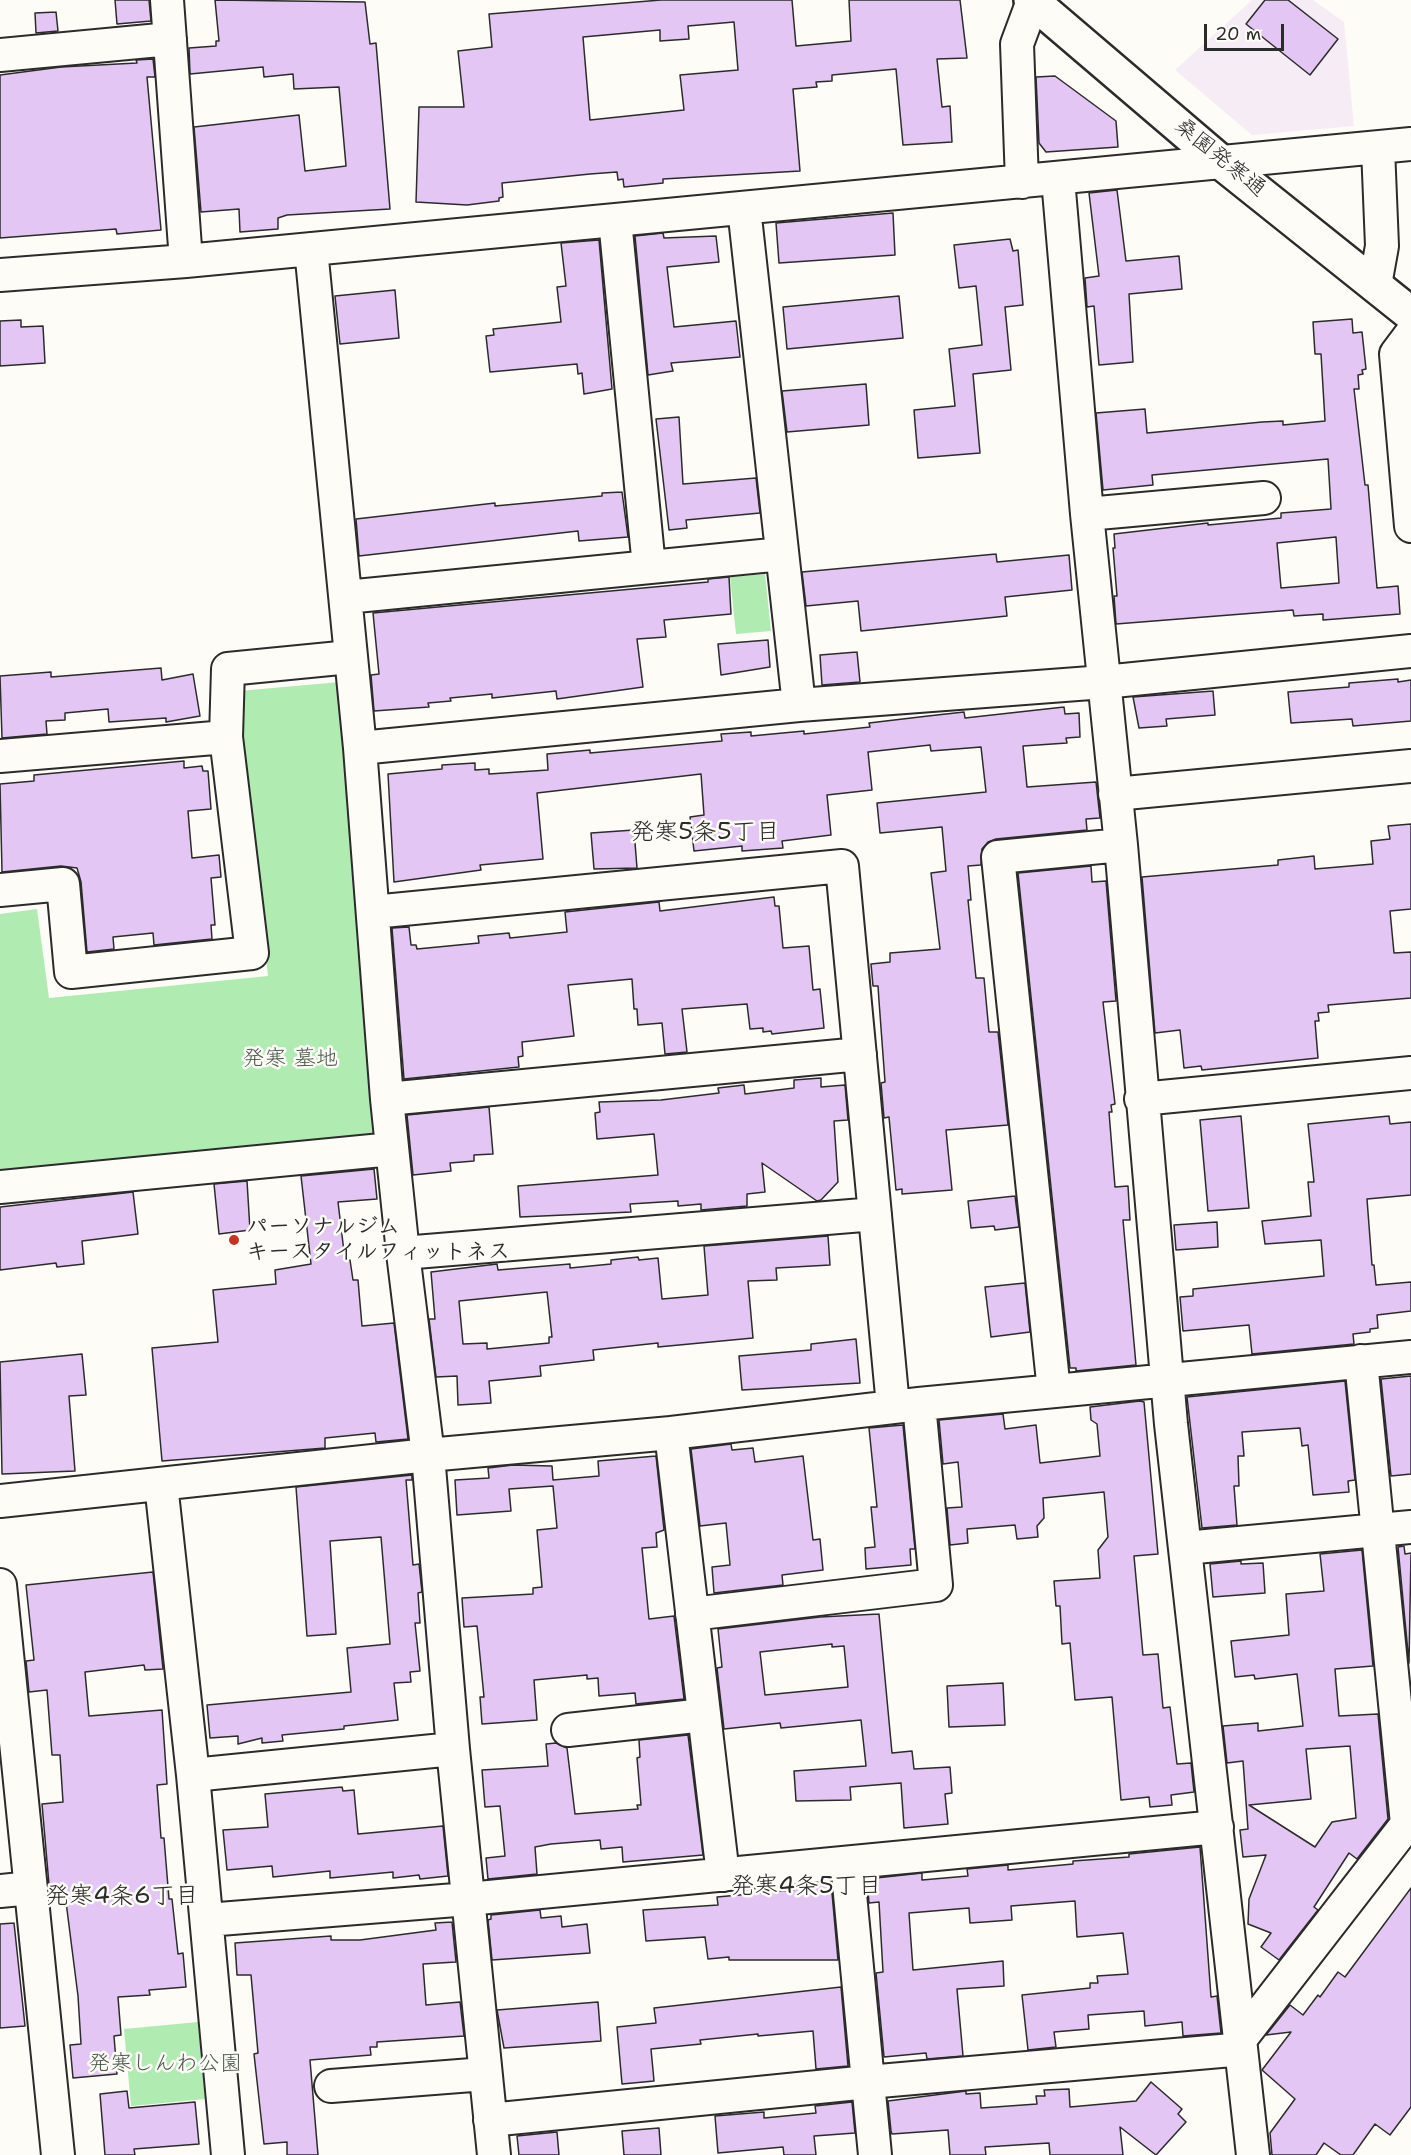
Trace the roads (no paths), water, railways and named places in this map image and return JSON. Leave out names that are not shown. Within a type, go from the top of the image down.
[{"type":"street","points":[[167,0],[186,261]]},
{"type":"street","points":[[1022,182],[1017,44],[1032,1]]},
{"type":"street","name":"桑園発寒通","points":[[1032,1],[1222,163],[1411,314]]},
{"type":"street","points":[[0,55],[170,39]]},
{"type":"street","points":[[0,275],[186,261],[1411,144]]},
{"type":"street","points":[[1376,285],[1382,246],[1378,148]]},
{"type":"street","points":[[1058,179],[1087,514],[1121,845],[1141,1099],[1167,1380],[1253,2155]]},
{"type":"street","points":[[744,208],[799,705]]},
{"type":"street","points":[[615,220],[649,567]]},
{"type":"street","points":[[311,249],[360,748],[387,1099],[428,1455],[453,1749],[494,2155]]},
{"type":"street","points":[[1411,334],[1396,354],[1411,526]]},
{"type":"street","points":[[1087,514],[1263,498]]},
{"type":"street","points":[[346,597],[782,554]]},
{"type":"street","points":[[360,748],[799,705],[1104,682],[1411,651]]},
{"type":"street","points":[[0,890],[63,884],[71,972],[252,953],[226,737],[228,669],[350,657]]},
{"type":"street","points":[[0,756],[226,737]]},
{"type":"street","points":[[1115,794],[1411,766]]},
{"type":"street","points":[[1054,1391],[998,857],[1121,845]]},
{"type":"street","points":[[373,912],[842,866],[875,1214],[936,1585],[692,1614]]},
{"type":"street","points":[[387,1099],[860,1054]]},
{"type":"street","points":[[1141,1099],[1411,1073]]},
{"type":"street","points":[[0,1187],[392,1149]]},
{"type":"street","points":[[403,1253],[875,1214]]},
{"type":"street","points":[[0,1501],[428,1455],[671,1433],[906,1405],[1411,1357]]},
{"type":"street","points":[[490,2120],[868,2082],[1232,2050],[1409,1825],[1361,1361]]},
{"type":"street","points":[[671,1433],[723,1875]]},
{"type":"street","points":[[161,1484],[193,1775],[228,2155]]},
{"type":"street","points":[[1185,1548],[1411,1527]]},
{"type":"street","points":[[0,1585],[58,2155]]},
{"type":"street","points":[[568,1730],[704,1715]]},
{"type":"street","points":[[193,1775],[453,1749]]},
{"type":"street","points":[[207,1920],[468,1899],[1217,1827]]},
{"type":"street","points":[[847,1863],[875,2155]]},
{"type":"street","points":[[0,1891],[31,1888]]},
{"type":"street","points":[[330,2086],[485,2074]]},
{"type":"place","name":"パーソナルジム キースタイルフィットネス","points":[[234,1240]]},
{"type":"district","name":"発寒5条5丁目","points":[[705,833]]},
{"type":"district","name":"発寒4条5丁目","points":[[806,1887]]},
{"type":"district","name":"発寒4条6丁目","points":[[122,1897]]},
{"type":"park label","name":"発寒 墓地","points":[[290,1059]]},
{"type":"park label","name":"発寒しんわ公園","points":[[165,2064]]}]
